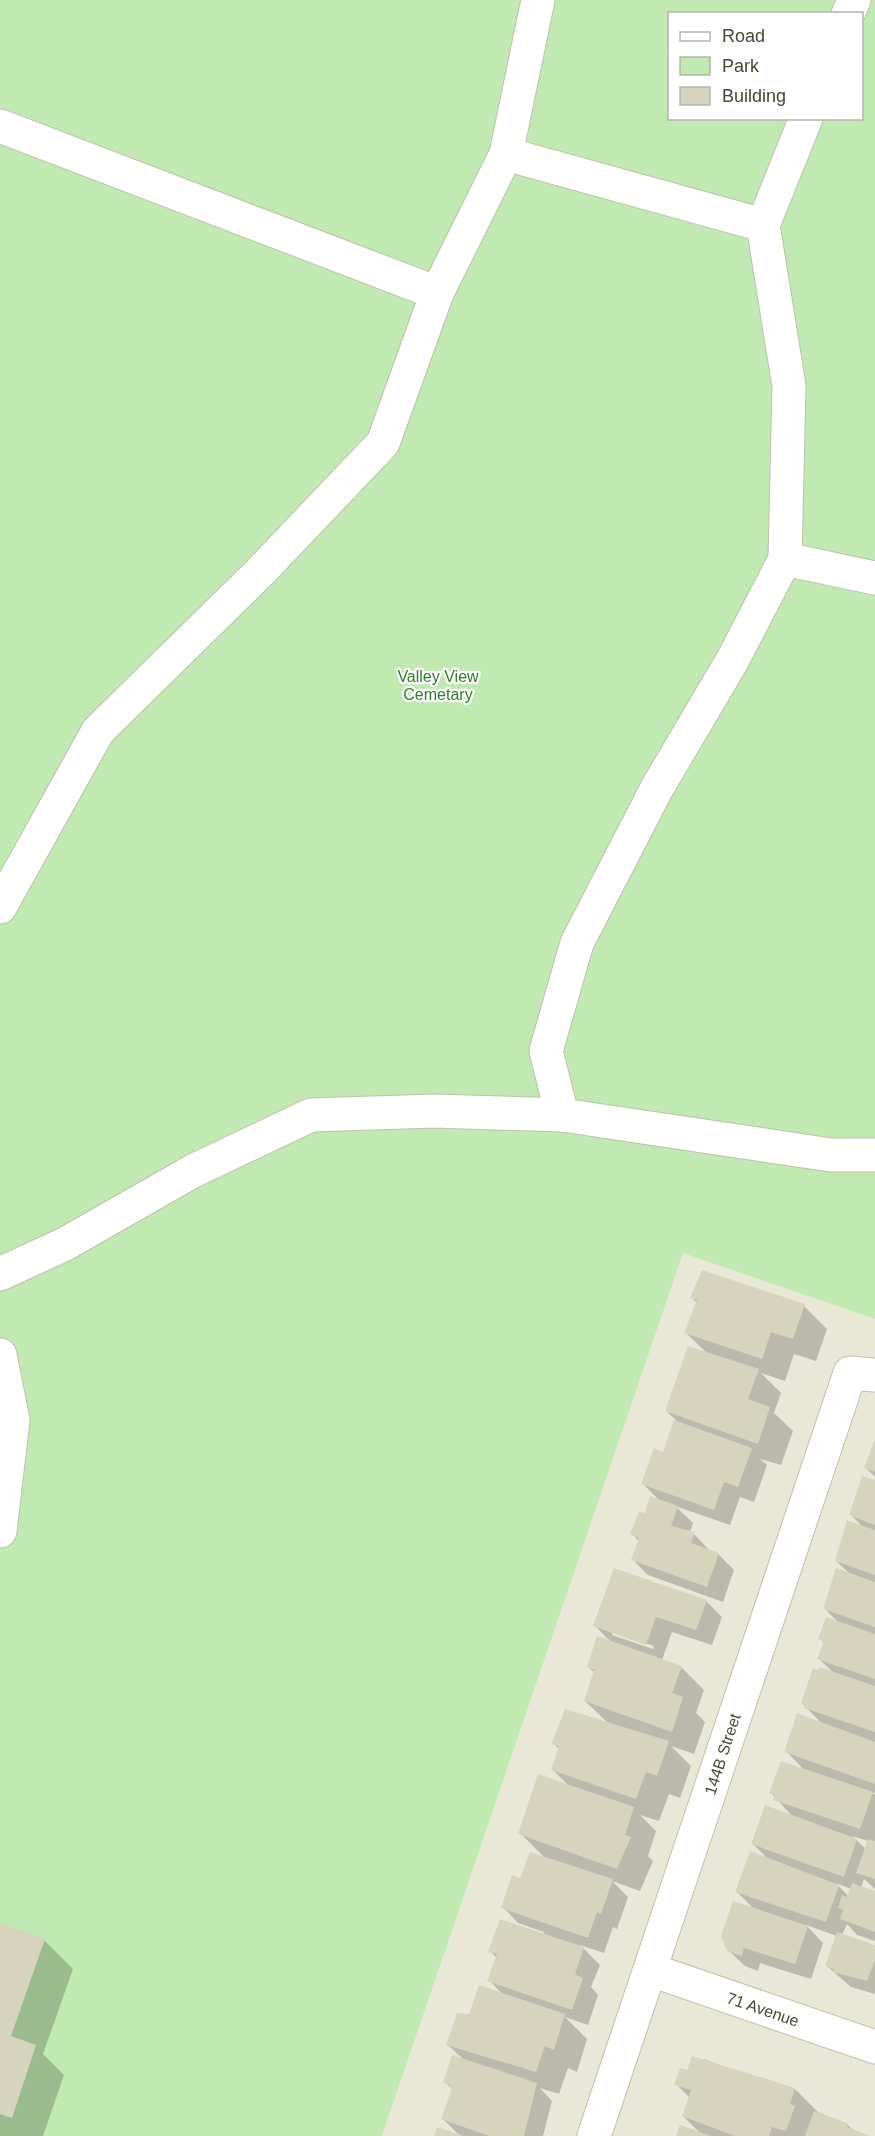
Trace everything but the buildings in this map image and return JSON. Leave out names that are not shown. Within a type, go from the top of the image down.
[{"type":"street","points":[[0,907],[98,731],[260,572],[383,443],[437,293],[506,154],[538,0]]},
{"type":"street","points":[[562,1115],[546,1051],[577,943],[657,788],[732,661],[785,559],[789,386],[764,225],[805,120]]},
{"type":"street","points":[[0,126],[437,293]]},
{"type":"street","points":[[506,154],[764,225]]},
{"type":"street","points":[[785,559],[875,579]]},
{"type":"street","points":[[0,1274],[65,1244],[193,1171],[311,1115],[434,1110],[562,1115],[831,1155],[875,1155]]},
{"type":"street","points":[[0,1355],[13,1420],[0,1531]]},
{"type":"street","name":"144B Street","points":[[594,2136],[862,1374]]},
{"type":"street","name":"71 Avenue","points":[[651,1970],[873,2039]]},
{"type":"shaded area","points":[[683,1252],[875,1319],[875,2136],[382,2136]]},
{"type":"green space","name":"Valley View Cemetary","points":[[0,0],[875,0],[875,1319],[683,1253],[382,2136],[0,2136]]}]
